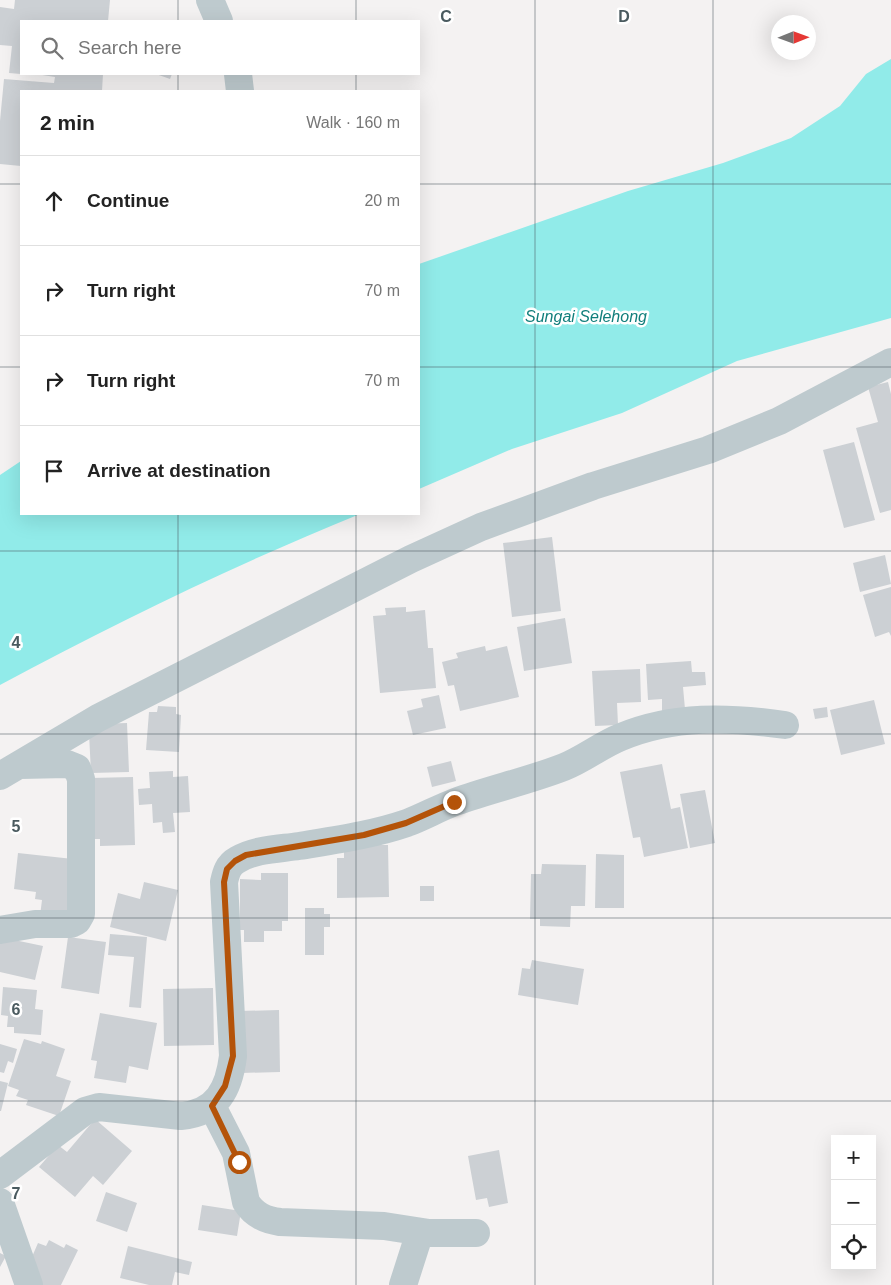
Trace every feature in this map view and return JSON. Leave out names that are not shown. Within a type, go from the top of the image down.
[{"type":"street","points":[[210,0],[219,20]]},
{"type":"street","points":[[238,75],[240,90]]},
{"type":"street","points":[[8,771],[107,714],[349,590],[463,535],[593,486],[708,450],[779,421],[891,362]]},
{"type":"street","points":[[0,1175],[57,1134],[79,1114],[91,1108],[109,1108],[181,1116],[204,1112],[212,1106],[225,1086],[233,1056],[224,882],[227,869],[235,861],[246,855],[267,850],[364,835],[406,823],[454,802],[564,767],[618,738],[649,726],[679,720],[712,718],[745,719],[785,725]]},
{"type":"street","points":[[0,930],[35,924],[71,924],[77,921],[82,914],[81,779],[77,768],[67,764],[8,771]]},
{"type":"street","points":[[212,1106],[236,1154],[246,1202],[256,1214],[280,1222],[384,1226],[420,1232],[476,1233]]},
{"type":"street","points":[[0,1202],[29,1285]]},
{"type":"street","points":[[403,1285],[420,1232]]},
{"type":"water","name":"Sungai Selehong","points":[[891,59],[891,318],[737,361],[622,413],[512,449],[420,489],[420,264],[628,191],[723,163],[791,138],[840,106],[866,74]]},
{"type":"water","points":[[20,462],[20,515],[358,515],[268,553],[178,595],[0,685],[0,475]]},
{"type":"building","points":[[15,0],[110,0],[108,20],[20,20],[20,74],[9,73],[12,46],[0,45],[0,7],[14,9]]},
{"type":"building","points":[[42,75],[103,75],[102,90],[20,90],[20,166],[0,164],[0,121],[4,79],[54,83],[55,77]]},
{"type":"building","points":[[159,75],[172,75],[170,79]]},
{"type":"building","points":[[888,382],[891,394],[891,510],[880,513],[856,428],[878,422],[868,387]]},
{"type":"building","points":[[854,442],[875,520],[844,528],[823,450]]},
{"type":"building","points":[[552,537],[561,611],[512,617],[503,543]]},
{"type":"building","points":[[885,555],[891,584],[860,592],[853,563]]},
{"type":"building","points":[[891,587],[891,636],[889,632],[875,637],[863,595]]},
{"type":"building","points":[[406,607],[406,612],[425,610],[428,648],[433,648],[436,688],[380,693],[373,616],[386,615],[385,608]]},
{"type":"building","points":[[565,618],[572,663],[524,671],[517,627]]},
{"type":"building","points":[[485,646],[486,651],[507,646],[519,697],[460,711],[454,685],[448,686],[442,662],[458,658],[456,653]]},
{"type":"building","points":[[691,661],[692,672],[705,672],[706,685],[683,687],[685,709],[662,711],[662,699],[648,700],[646,664]]},
{"type":"building","points":[[640,669],[641,702],[617,703],[618,725],[595,726],[592,671]]},
{"type":"building","points":[[439,695],[446,728],[413,735],[407,711],[423,707],[421,699]]},
{"type":"building","points":[[874,700],[885,744],[841,755],[830,710]]},
{"type":"building","points":[[158,706],[176,707],[176,714],[181,715],[179,752],[146,750],[149,712],[157,712]]},
{"type":"building","points":[[827,707],[828,717],[815,719],[813,709]]},
{"type":"building","points":[[127,723],[129,772],[91,773],[89,733],[96,724]]},
{"type":"building","points":[[451,761],[456,781],[432,787],[427,767]]},
{"type":"building","points":[[662,764],[671,809],[680,807],[688,848],[644,857],[640,837],[633,838],[620,772]]},
{"type":"building","points":[[173,771],[173,777],[188,776],[190,812],[173,813],[175,832],[163,833],[162,822],[153,823],[152,804],[139,805],[138,789],[150,788],[149,772]]},
{"type":"building","points":[[133,777],[135,845],[100,846],[100,839],[92,839],[90,778]]},
{"type":"building","points":[[705,790],[715,843],[690,848],[680,794]]},
{"type":"building","points":[[344,845],[388,845],[389,897],[337,898],[337,858],[344,858]]},
{"type":"building","points":[[18,853],[73,859],[66,919],[40,916],[42,900],[35,899],[36,892],[14,889]]},
{"type":"building","points":[[596,854],[624,855],[624,908],[595,908]]},
{"type":"building","points":[[542,864],[586,865],[585,906],[571,906],[570,927],[540,926],[540,919],[530,919],[531,874],[541,874]]},
{"type":"building","points":[[261,873],[288,873],[288,921],[282,921],[282,931],[264,931],[264,942],[244,942],[244,930],[240,930],[240,879],[261,880]]},
{"type":"building","points":[[144,882],[178,890],[166,941],[110,927],[118,893],[140,899]]},
{"type":"building","points":[[420,886],[434,886],[434,901],[420,901]]},
{"type":"building","points":[[305,908],[324,908],[324,914],[330,914],[330,927],[324,927],[324,955],[305,955]]},
{"type":"building","points":[[110,934],[147,937],[141,1008],[129,1007],[134,957],[108,955]]},
{"type":"building","points":[[0,937],[43,946],[35,980],[0,972]]},
{"type":"building","points":[[68,937],[106,942],[99,994],[61,988]]},
{"type":"building","points":[[532,960],[584,969],[578,1005],[518,995],[522,968],[530,969]]},
{"type":"building","points":[[3,987],[37,990],[35,1009],[43,1010],[41,1035],[14,1033],[14,1027],[7,1027],[8,1016],[1,1015]]},
{"type":"building","points":[[213,988],[214,1045],[164,1046],[163,989]]},
{"type":"building","points":[[279,1010],[280,1072],[241,1073],[239,1011]]},
{"type":"building","points":[[100,1013],[157,1023],[148,1070],[129,1066],[126,1083],[94,1078],[97,1061],[91,1060]]},
{"type":"building","points":[[24,1039],[41,1044],[42,1041],[65,1049],[56,1076],[71,1081],[59,1116],[26,1105],[28,1100],[16,1096],[19,1090],[8,1086]]},
{"type":"building","points":[[0,1044],[17,1049],[13,1063],[8,1061],[4,1073],[0,1072]]},
{"type":"building","points":[[0,1081],[8,1083],[1,1111],[0,1111]]},
{"type":"building","points":[[95,1119],[132,1151],[103,1185],[93,1176],[75,1197],[39,1167],[58,1145],[67,1152]]},
{"type":"building","points":[[499,1150],[508,1203],[489,1207],[487,1198],[476,1200],[468,1156]]},
{"type":"building","points":[[106,1192],[137,1203],[127,1232],[96,1221]]},
{"type":"building","points":[[202,1205],[241,1211],[237,1236],[198,1230]]},
{"type":"building","points":[[49,1240],[64,1248],[66,1244],[78,1250],[61,1285],[40,1285],[28,1266],[38,1243],[46,1246]]},
{"type":"building","points":[[128,1246],[192,1262],[189,1275],[175,1272],[172,1285],[149,1285],[120,1278]]},
{"type":"building","points":[[0,1253],[6,1256],[0,1267]]},
{"type":"route","points":[[239,1162],[228,1135],[212,1106],[225,1086],[232,1067],[233,1056],[224,901],[224,882],[227,869],[235,861],[246,855],[364,835],[406,823],[454,802]]}]
